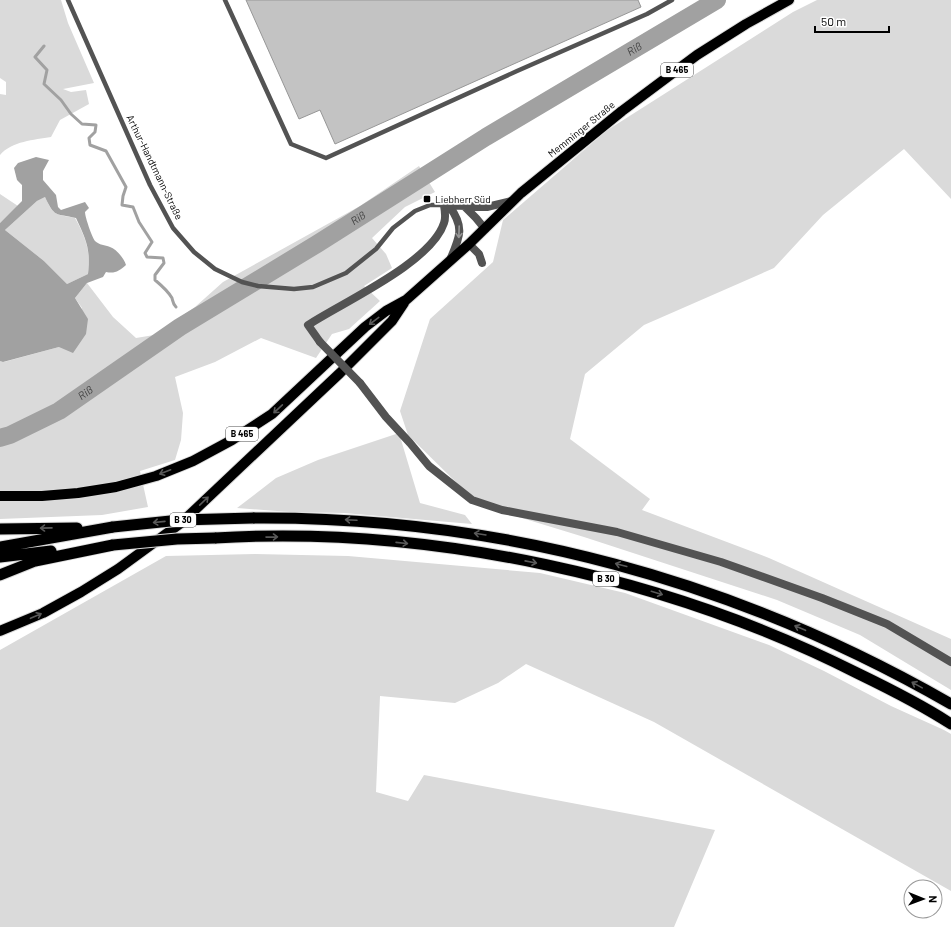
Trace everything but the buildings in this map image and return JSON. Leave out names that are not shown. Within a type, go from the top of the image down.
[{"type":"highway","name":"B 30","points":[[0,547],[113,527],[180,520],[300,518],[354,520],[438,528],[521,542],[621,565],[704,591],[790,623],[884,667],[951,704]]},
{"type":"highway","points":[[0,529],[113,527]]},
{"type":"highway","name":"B 30","points":[[0,556],[113,545],[215,538],[308,537],[396,542],[492,555],[598,577],[673,598],[767,632],[841,664],[951,724]]},
{"type":"highway","name":"B 30","points":[[0,575],[35,561],[113,545]]},
{"type":"main road","name":"Memminger Straße","points":[[406,300],[469,244],[513,201],[622,111],[697,55],[746,24],[789,0]]},
{"type":"main road","name":"B 465","points":[[0,496],[42,496],[78,493],[116,487],[156,476],[193,461],[232,440],[272,414],[365,327],[386,311],[406,300]]},
{"type":"main road","name":"B 465","points":[[0,631],[43,613],[81,592],[118,569],[182,523],[340,373],[392,321],[406,300]]},
{"type":"street","name":"Arthur-Handtmann-Straße","points":[[446,205],[487,207],[513,201]]},
{"type":"street","points":[[446,205],[458,221],[460,231],[450,261]]},
{"type":"street","points":[[446,205],[445,221],[442,230],[436,239],[412,261],[382,283],[308,325],[320,342],[360,383],[386,417],[429,466],[472,500],[502,510],[617,532],[721,562],[822,598],[888,624],[951,662]]},
{"type":"street","points":[[464,207],[485,229]]},
{"type":"street","points":[[469,244],[479,254],[482,263]]},
{"type":"lane","name":"Arthur-Handtmann-Straße","points":[[68,0],[150,184],[173,228],[194,252],[215,269],[228,276],[258,286],[294,289],[313,287],[346,274],[376,249],[394,228],[415,211],[430,205],[446,205]]},
{"type":"lane","points":[[225,0],[291,144],[326,158],[517,71],[648,14],[672,0]]},
{"type":"shaded area","points":[[0,0],[61,0],[68,23],[94,83],[63,89],[71,92],[86,90],[89,104],[60,120],[51,137],[17,144],[5,150],[0,155],[0,94],[6,95],[6,82],[0,78]]},
{"type":"shaded area","points":[[817,0],[951,0],[951,199],[904,149],[823,215],[774,268],[644,325],[585,374],[570,439],[650,499],[642,510],[769,558],[951,639],[951,690],[860,635],[777,600],[496,510],[464,490],[408,435],[400,411],[430,319],[493,262],[503,220],[606,131],[793,12]]},
{"type":"shaded area","points":[[36,157],[49,160],[43,171],[43,180],[56,195],[58,207],[61,210],[85,202],[89,208],[85,212],[86,218],[95,241],[115,250],[122,257],[126,265],[117,272],[106,272],[103,277],[87,283],[75,298],[88,319],[86,334],[73,353],[59,347],[3,362],[0,361],[0,223],[22,201],[22,185],[17,180],[14,168],[18,163]],"holes":[[[45,197],[56,214],[76,218],[83,232],[87,245],[89,258],[88,274],[67,284],[44,261],[5,230],[37,201]]]},
{"type":"shaded area","points":[[419,166],[435,192],[405,207],[372,238],[386,254],[392,268],[364,286],[380,301],[349,329],[332,334],[316,358],[261,338],[215,362],[175,377],[183,413],[181,440],[175,460],[140,471],[148,507],[102,515],[0,519],[0,361],[4,362],[59,347],[82,308],[75,298],[87,283],[113,317],[136,338],[154,335],[195,307],[223,282],[360,206]]},
{"type":"shaded area","points":[[0,194],[18,206],[0,223]]},
{"type":"shaded area","points":[[45,197],[56,214],[75,218],[87,245],[89,259],[88,274],[67,284],[44,261],[5,230],[37,201]]},
{"type":"shaded area","points":[[399,433],[420,503],[465,515],[472,524],[344,513],[290,512],[237,508],[276,478],[318,460]]},
{"type":"shaded area","points":[[255,554],[348,556],[540,573],[625,593],[769,645],[824,671],[891,706],[951,734],[951,891],[943,886],[943,879],[930,879],[654,722],[526,664],[498,683],[455,703],[380,696],[376,792],[408,801],[424,775],[715,830],[674,927],[0,927],[0,650],[166,556]]},
{"type":"waterway","name":"Riß","points":[[0,438],[10,435],[59,411],[180,327],[317,244],[486,137],[717,0]]},
{"type":"waterway","points":[[44,46],[35,57],[47,70],[44,84],[61,100],[71,114],[82,124],[96,125],[95,132],[89,138],[90,145],[106,151],[126,187],[122,205],[133,207],[139,222],[152,242],[145,253],[147,257],[163,258],[164,263],[155,275],[155,280],[172,298],[176,307]]},
{"type":"place","name":"Liebherr Süd","points":[[427,199]]}]
